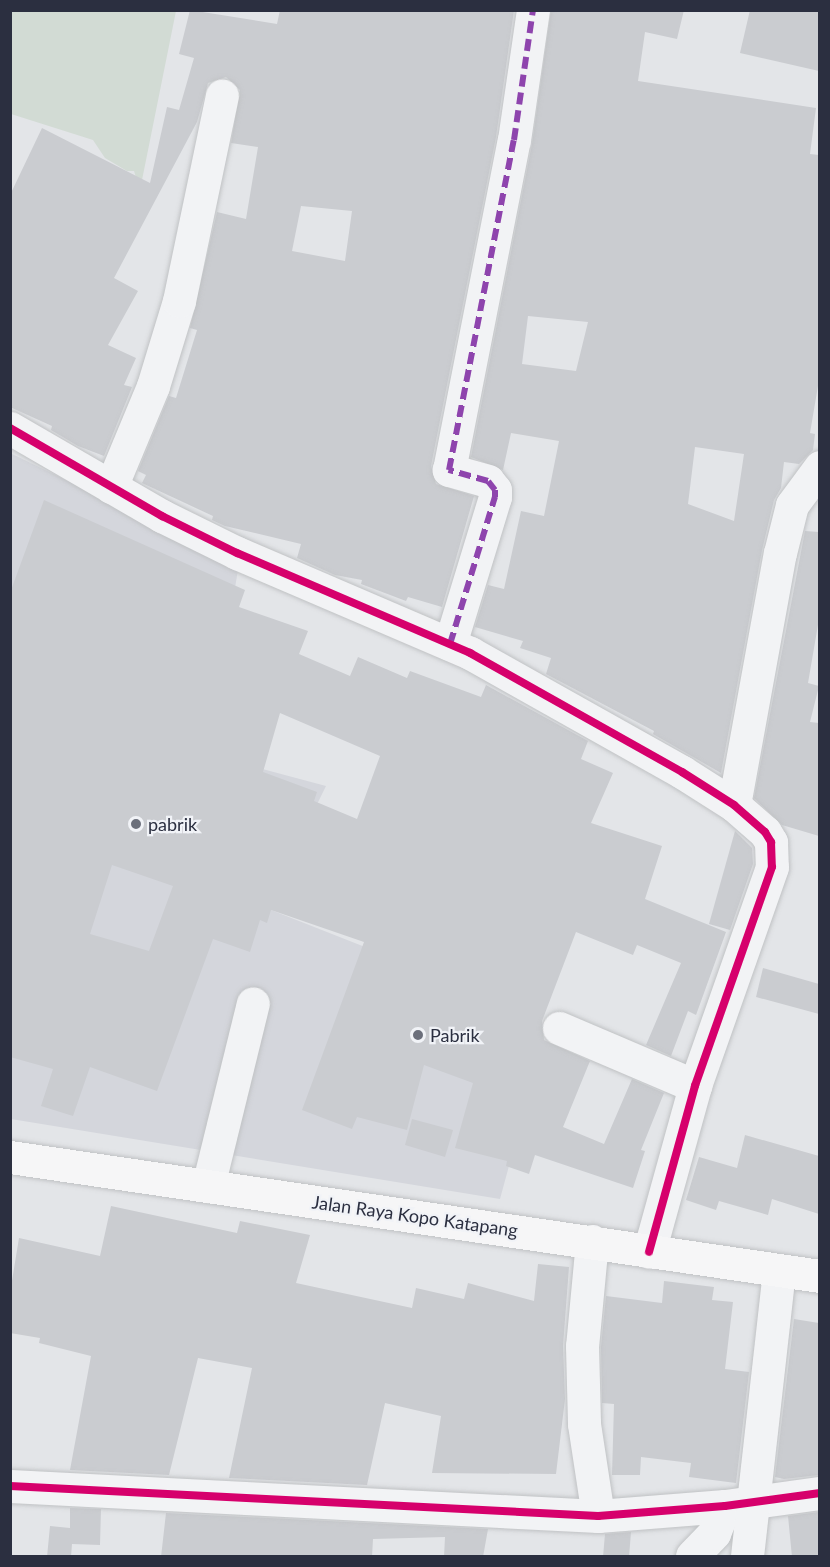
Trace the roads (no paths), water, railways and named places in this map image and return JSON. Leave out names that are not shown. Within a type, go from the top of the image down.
[{"type":"main road","name":"Jalan Raya Kopo Katapang","points":[[10,1157],[819,1276]]},
{"type":"street","points":[[450,644],[495,497],[495,490],[488,481],[453,473],[449,467],[514,140],[533,10]]},
{"type":"street","points":[[111,487],[153,386],[179,301],[222,95]]},
{"type":"street","points":[[10,428],[111,487],[270,569],[450,644],[550,697],[734,805],[765,832],[774,854],[695,1086],[649,1252]]},
{"type":"street","points":[[734,805],[782,544],[792,505],[819,467]]},
{"type":"street","points":[[208,1186],[253,1003]]},
{"type":"street","points":[[559,1028],[695,1086]]},
{"type":"street","points":[[592,1241],[582,1346],[584,1424],[597,1505]]},
{"type":"street","points":[[747,1557],[739,1504],[779,1271]]},
{"type":"street","points":[[10,1486],[597,1505],[739,1504],[819,1493]]},
{"type":"street","points":[[692,1557],[708,1542],[739,1504]]},
{"type":"place","name":"pabrik","points":[[136,824]]},
{"type":"place","name":"Pabrik","points":[[418,1035]]}]
